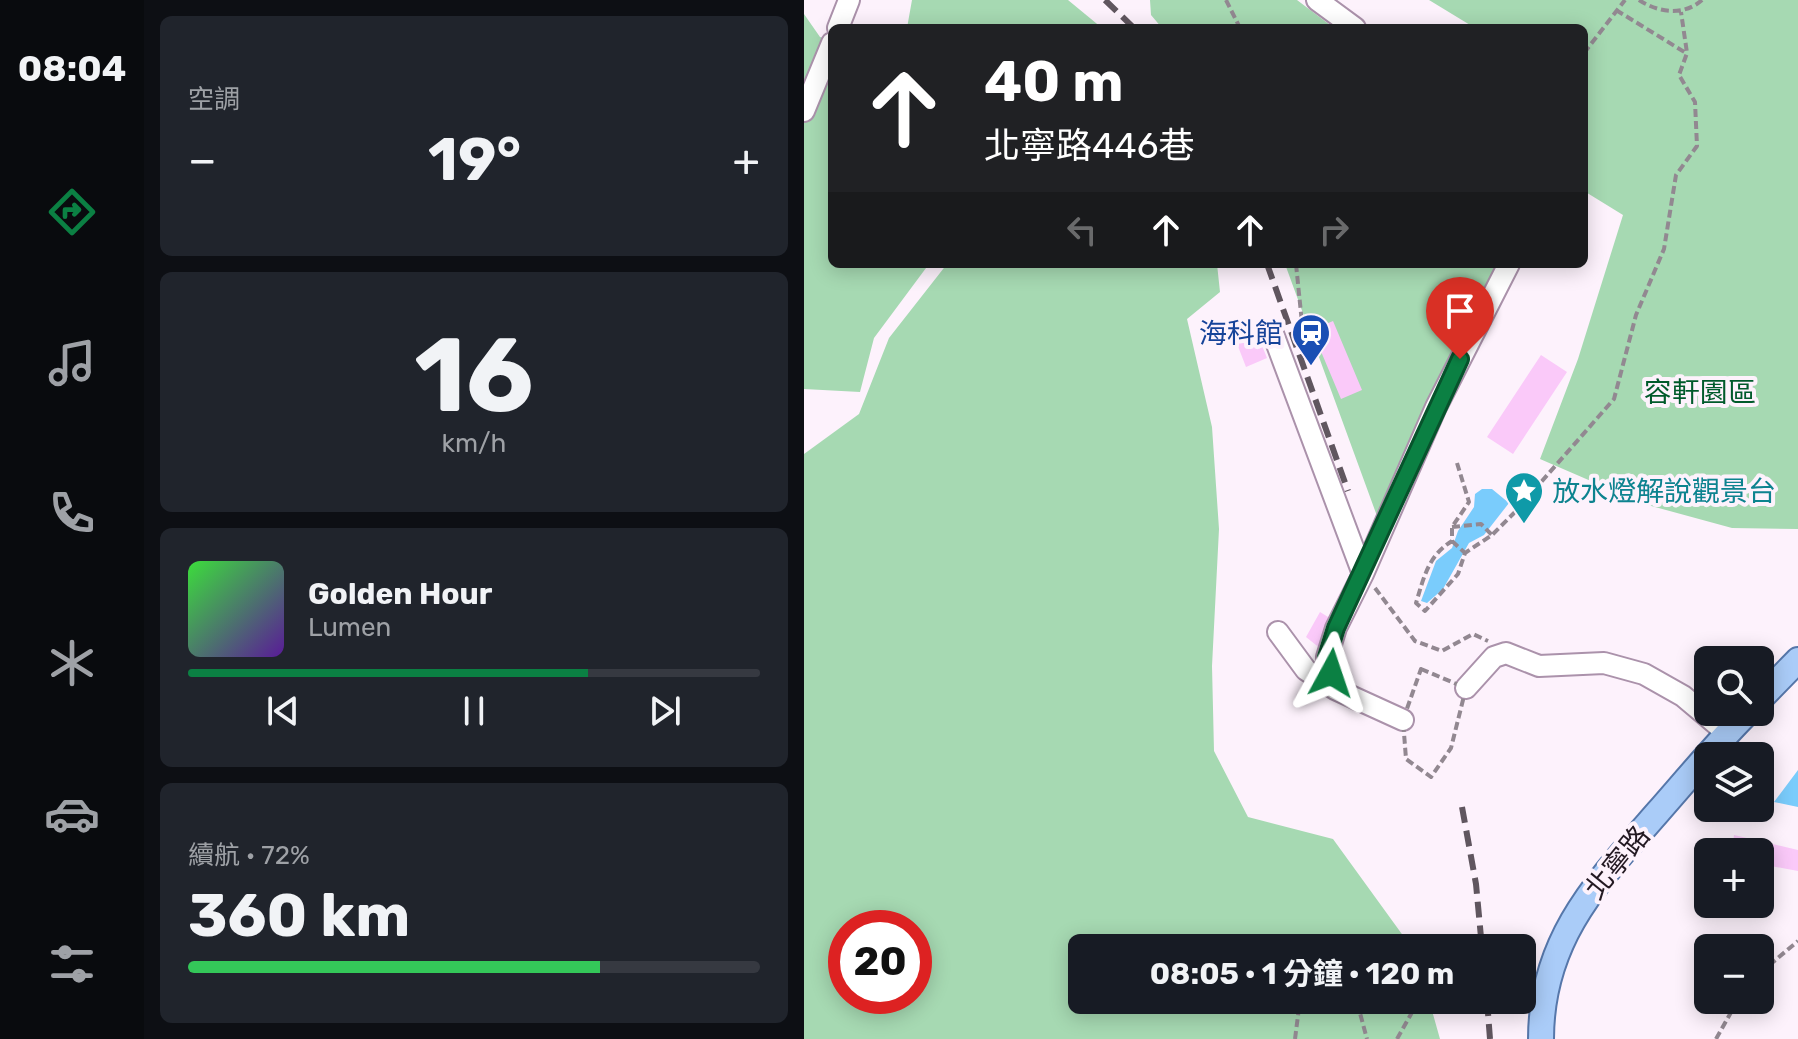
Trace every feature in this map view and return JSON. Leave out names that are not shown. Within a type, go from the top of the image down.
[{"type":"main road","points":[[1774,685],[1798,660]]},
{"type":"main road","name":"北寧路","points":[[1541,1039],[1543,994],[1563,935],[1606,872],[1734,726]]},
{"type":"lane","points":[[840,24],[849,0]]},
{"type":"lane","points":[[1317,0],[1350,24]]},
{"type":"lane","points":[[804,111],[828,53]]},
{"type":"lane","points":[[1335,689],[1327,657],[1336,628],[1436,407],[1507,268]]},
{"type":"lane","points":[[1272,331],[1363,574]]},
{"type":"lane","points":[[1278,632],[1306,670],[1335,689],[1403,720]]},
{"type":"lane","points":[[1466,688],[1494,657],[1502,654],[1539,666],[1604,663],[1644,674],[1683,696],[1727,733]]},
{"type":"path","points":[[1226,0],[1238,24]]},
{"type":"path","points":[[1588,48],[1625,0]]},
{"type":"path","points":[[1639,0],[1650,7],[1681,12],[1701,1]]},
{"type":"path","points":[[1616,10],[1687,53]]},
{"type":"path","points":[[1452,541],[1438,550],[1427,566],[1416,603],[1425,611],[1458,574],[1465,553],[1492,535],[1614,399],[1636,315],[1664,249],[1676,175],[1697,146],[1695,102],[1679,75],[1687,53],[1681,12]]},
{"type":"path","points":[[1296,268],[1302,323]]},
{"type":"path","points":[[1457,463],[1469,502],[1452,527],[1452,541],[1465,553]]},
{"type":"path","points":[[1452,527],[1481,524],[1492,535]]},
{"type":"path","points":[[1363,574],[1415,641],[1442,651],[1473,634],[1490,642],[1502,654]]},
{"type":"path","points":[[1421,669],[1466,688],[1451,748],[1431,777],[1406,759],[1403,720],[1421,669]]},
{"type":"path","points":[[1774,961],[1798,941]]},
{"type":"path","points":[[1295,1039],[1298,1014]]},
{"type":"path","points":[[1360,1014],[1367,1039]]},
{"type":"path","points":[[1397,1039],[1411,1014]]},
{"type":"path","points":[[1716,1039],[1730,1014]]},
{"type":"green space","points":[[912,0],[1068,0],[1097,24],[908,24]]},
{"type":"green space","points":[[1150,0],[1297,0],[1329,24],[1159,24],[1151,15]]},
{"type":"green space","name":"容軒園區","points":[[1429,0],[1798,0],[1798,529],[1732,528],[1644,504],[1540,459],[1578,359],[1623,215],[1588,193],[1588,24],[1468,24]]},
{"type":"green space","points":[[804,14],[820,37],[828,39],[828,268],[926,268],[874,338],[860,392],[804,389]]},
{"type":"green space","points":[[944,268],[1217,268],[1220,292],[1187,319],[1212,427],[1219,529],[1212,666],[1214,751],[1248,817],[1333,839],[1402,934],[1068,934],[1068,1014],[1433,1014],[1440,1039],[804,1039],[804,454],[859,414],[889,338]]},
{"type":"green space","points":[[1286,268],[1498,268],[1377,516]]},
{"type":"water","points":[[1482,489],[1492,489],[1509,503],[1484,535],[1469,543],[1443,589],[1427,603],[1421,601],[1436,561],[1452,548],[1458,531],[1474,507],[1475,494]]},
{"type":"water","points":[[1798,770],[1798,807],[1774,802]]},
{"type":"building","points":[[1333,321],[1362,390],[1341,399],[1312,330]]},
{"type":"building","points":[[1255,328],[1267,358],[1246,367],[1234,336]]},
{"type":"building","points":[[1541,355],[1567,372],[1513,454],[1487,437]]},
{"type":"building","points":[[1320,612],[1333,620],[1321,649],[1306,637]]},
{"type":"building","points":[[1774,844],[1798,850],[1798,871],[1774,867]]},
{"type":"railway","points":[[1105,0],[1130,24]]},
{"type":"railway","points":[[1268,268],[1348,491]]},
{"type":"railway","points":[[1462,807],[1476,884],[1481,934]]},
{"type":"railway","points":[[1488,1014],[1490,1039]]},
{"type":"place","name":"海科館","points":[[1311,367]]},
{"type":"place","name":"放水燈解說觀景台","points":[[1524,525]]},
{"type":"route","points":[[1331,673],[1327,657],[1336,628],[1460,359]]}]
